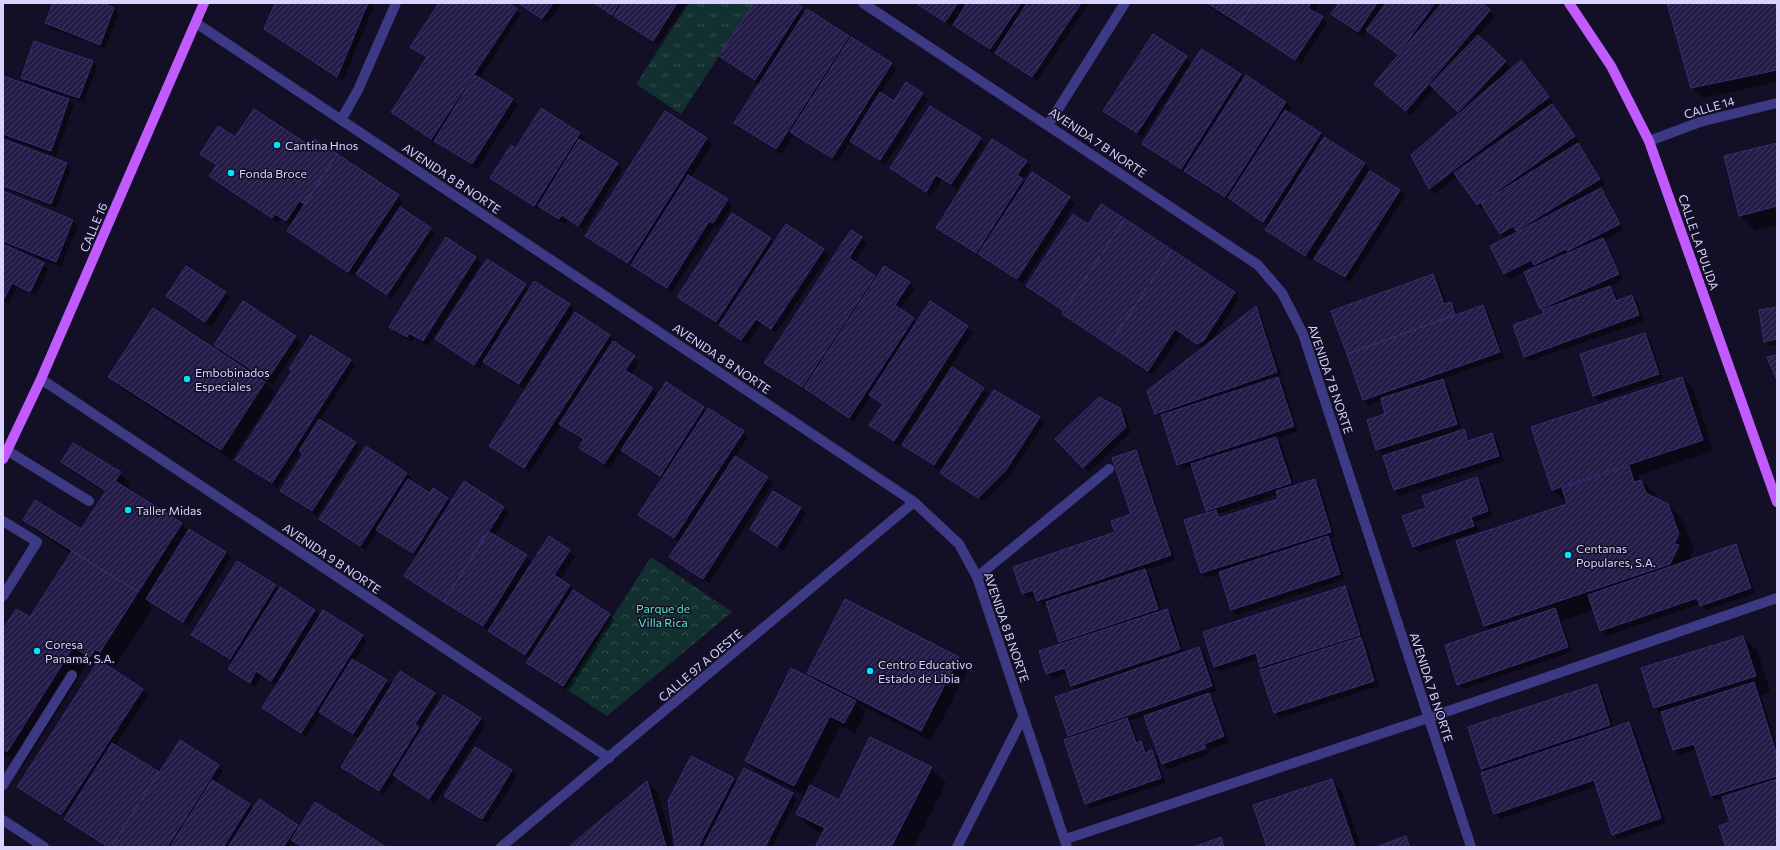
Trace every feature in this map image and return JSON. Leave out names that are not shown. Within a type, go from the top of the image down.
[{"type":"main road","name":"CALLE 16","points":[[5,455],[41,379],[204,3]]},
{"type":"main road","name":"CALLE LA PULIDA","points":[[1569,3],[1611,66],[1649,141],[1777,502]]},
{"type":"street","points":[[341,120],[358,90],[396,3]]},
{"type":"street","name":"AVENIDA 7 B NORTE","points":[[863,3],[1258,265],[1282,293],[1303,334],[1471,847]]},
{"type":"street","points":[[1048,125],[1126,3]]},
{"type":"street","name":"AVENIDA 8 B NORTE","points":[[196,23],[914,502],[959,544],[977,577],[1066,843]]},
{"type":"street","name":"CALLE 14","points":[[1649,141],[1700,122],[1777,103]]},
{"type":"street","name":"AVENIDA 9 B NORTE","points":[[41,379],[609,758]]},
{"type":"street","points":[[5,455],[89,501]]},
{"type":"street","points":[[977,577],[1108,469]]},
{"type":"street","name":"CALLE 97 A OESTE","points":[[501,847],[914,502]]},
{"type":"street","points":[[3,520],[37,542],[3,596]]},
{"type":"street","points":[[1066,843],[1777,598]]},
{"type":"street","points":[[3,785],[72,675]]},
{"type":"street","points":[[958,847],[1024,717]]},
{"type":"street","points":[[3,820],[44,847]]},
{"type":"green space","points":[[689,3],[754,3],[681,114],[636,84]]},
{"type":"green space","name":"Parque de Villa Rica","points":[[651,557],[732,612],[607,716],[566,689]]},
{"type":"building","points":[[53,3],[103,3],[114,8],[100,45],[45,23]]},
{"type":"building","points":[[275,3],[368,3],[337,77],[264,29]]},
{"type":"building","points":[[439,3],[509,3],[517,9],[431,139],[391,112],[427,57],[410,47]]},
{"type":"building","points":[[518,3],[553,3],[542,19]]},
{"type":"building","points":[[594,3],[619,3],[612,15]]},
{"type":"building","points":[[622,3],[677,3],[653,41],[614,16]]},
{"type":"building","points":[[754,3],[795,3],[802,7],[755,80],[719,56]]},
{"type":"building","points":[[916,3],[958,3],[945,22]]},
{"type":"building","points":[[967,3],[1021,3],[990,49],[953,25]]},
{"type":"building","points":[[1027,3],[1081,3],[1032,77],[995,53]]},
{"type":"building","points":[[1207,3],[1253,3],[1240,24]]},
{"type":"building","points":[[1253,3],[1311,3],[1308,8],[1323,17],[1295,60],[1240,24]]},
{"type":"building","points":[[1339,3],[1377,3],[1358,32],[1331,14]]},
{"type":"building","points":[[1386,3],[1435,3],[1398,54],[1366,30]]},
{"type":"building","points":[[1442,3],[1482,3],[1490,10],[1406,111],[1374,84]]},
{"type":"building","points":[[1667,3],[1777,3],[1777,70],[1691,88]]},
{"type":"building","points":[[807,9],[849,36],[776,149],[734,123]]},
{"type":"building","points":[[1153,34],[1187,56],[1137,133],[1103,111]]},
{"type":"building","points":[[1478,35],[1506,61],[1458,112],[1430,85]]},
{"type":"building","points":[[851,37],[892,63],[832,158],[790,132]]},
{"type":"building","points":[[34,41],[93,61],[79,98],[21,78]]},
{"type":"building","points":[[1201,49],[1241,74],[1181,169],[1142,144]]},
{"type":"building","points":[[1521,60],[1549,97],[1429,189],[1411,155]]},
{"type":"building","points":[[475,75],[513,99],[472,164],[434,141]]},
{"type":"building","points":[[1246,75],[1286,102],[1225,197],[1184,171]]},
{"type":"building","points":[[3,76],[69,99],[51,151],[3,134]]},
{"type":"building","points":[[906,82],[923,93],[880,160],[850,141],[880,92],[894,101]]},
{"type":"building","points":[[1552,104],[1575,136],[1477,205],[1454,173]]},
{"type":"building","points":[[930,106],[981,138],[951,184],[936,175],[926,192],[890,168]]},
{"type":"building","points":[[541,108],[580,133],[534,206],[490,178],[511,145],[516,148]]},
{"type":"building","points":[[254,109],[310,146],[314,139],[337,154],[305,204],[299,201],[286,221],[275,214],[272,218],[209,176],[217,165],[200,154],[218,126],[235,137]]},
{"type":"building","points":[[1285,110],[1321,133],[1263,222],[1228,198]]},
{"type":"building","points":[[665,111],[707,138],[628,263],[585,236]]},
{"type":"building","points":[[1324,137],[1365,163],[1305,256],[1265,230]]},
{"type":"building","points":[[3,139],[67,163],[51,204],[3,186]]},
{"type":"building","points":[[579,139],[618,163],[578,226],[562,215],[559,219],[538,206]]},
{"type":"building","points":[[992,139],[1027,161],[1017,175],[1023,179],[976,253],[936,228]]},
{"type":"building","points":[[1578,143],[1600,179],[1516,231],[1513,226],[1500,234],[1481,203]]},
{"type":"building","points":[[1777,143],[1777,206],[1739,216],[1724,156]]},
{"type":"building","points":[[337,154],[399,195],[348,272],[287,231]]},
{"type":"building","points":[[1370,171],[1400,190],[1345,277],[1314,259]]},
{"type":"building","points":[[1032,172],[1070,197],[1017,279],[978,254]]},
{"type":"building","points":[[688,175],[728,199],[713,223],[709,221],[667,288],[631,265]]},
{"type":"building","points":[[1601,188],[1620,224],[1567,251],[1565,249],[1534,265],[1531,260],[1504,274],[1490,246]]},
{"type":"building","points":[[3,191],[73,220],[56,262],[3,241]]},
{"type":"building","points":[[1101,204],[1125,219],[1064,311],[1026,286],[1073,214],[1088,224]]},
{"type":"building","points":[[400,207],[431,228],[387,295],[356,274]]},
{"type":"building","points":[[732,213],[771,238],[716,322],[677,297]]},
{"type":"building","points":[[1125,219],[1172,250],[1109,345],[1062,314]]},
{"type":"building","points":[[786,224],[824,249],[771,329],[756,319],[741,340],[719,325]]},
{"type":"building","points":[[851,230],[862,237],[849,258],[875,276],[802,387],[764,363]]},
{"type":"building","points":[[446,237],[476,257],[423,341],[409,333],[407,337],[389,327]]},
{"type":"building","points":[[1603,238],[1619,274],[1540,309],[1524,272]]},
{"type":"building","points":[[3,244],[44,263],[30,292],[12,283],[4,299]]},
{"type":"building","points":[[1172,250],[1235,292],[1204,340],[1197,344],[1175,329],[1148,371],[1109,345]]},
{"type":"building","points":[[487,259],[526,284],[474,365],[435,339]]},
{"type":"building","points":[[186,266],[226,292],[205,322],[166,296]]},
{"type":"building","points":[[884,266],[910,282],[895,305],[914,318],[849,418],[804,388]]},
{"type":"building","points":[[1433,274],[1444,304],[1451,302],[1455,315],[1347,354],[1331,311]]},
{"type":"building","points":[[534,281],[570,304],[519,384],[483,362]]},
{"type":"building","points":[[1610,286],[1616,301],[1632,295],[1639,315],[1524,357],[1513,325],[1543,314],[1542,310]]},
{"type":"building","points":[[243,301],[296,336],[267,380],[214,345]]},
{"type":"building","points":[[930,301],[968,326],[894,441],[869,425],[883,404],[869,395]]},
{"type":"building","points":[[1483,305],[1500,352],[1363,400],[1347,354]]},
{"type":"building","points":[[1256,306],[1277,372],[1155,414],[1147,391]]},
{"type":"building","points":[[1777,307],[1777,339],[1764,342],[1759,310]]},
{"type":"building","name":"Embobinados Especiales","points":[[153,308],[265,382],[221,450],[108,377]]},
{"type":"building","points":[[575,312],[610,335],[524,468],[489,446]]},
{"type":"building","points":[[1645,333],[1659,374],[1593,396],[1580,354]]},
{"type":"building","points":[[311,335],[351,360],[272,483],[235,460],[292,371],[289,369]]},
{"type":"building","points":[[613,341],[635,356],[625,370],[653,388],[604,464],[579,448],[584,439],[559,424]]},
{"type":"building","points":[[1777,355],[1777,380],[1767,357]]},
{"type":"building","points":[[952,367],[984,388],[934,465],[902,445]]},
{"type":"building","points":[[1278,377],[1294,426],[1177,465],[1161,415]]},
{"type":"building","points":[[1682,377],[1703,440],[1552,490],[1531,427]]},
{"type":"building","points":[[1443,379],[1457,424],[1376,450],[1367,420],[1385,414],[1381,398]]},
{"type":"building","points":[[666,382],[704,407],[660,476],[621,450]]},
{"type":"building","points":[[994,390],[1040,417],[1006,470],[978,498],[940,473]]},
{"type":"building","points":[[1099,397],[1120,408],[1126,427],[1083,468],[1055,439]]},
{"type":"building","points":[[708,408],[744,431],[674,538],[638,515]]},
{"type":"building","points":[[319,419],[356,442],[312,511],[280,491],[303,454],[299,451]]},
{"type":"building","points":[[1464,429],[1468,441],[1492,433],[1499,456],[1394,490],[1383,456]]},
{"type":"building","points":[[1276,437],[1291,483],[1206,511],[1191,464]]},
{"type":"building","name":"Taller Midas","points":[[73,443],[121,472],[115,481],[182,523],[138,592],[23,520],[35,500],[81,529],[106,491],[61,462]]},
{"type":"building","points":[[366,446],[407,473],[360,546],[319,519]]},
{"type":"building","points":[[1136,450],[1171,555],[1037,601],[1033,590],[1022,594],[1013,567],[1115,532],[1111,521],[1131,514],[1112,458]]},
{"type":"building","points":[[735,456],[768,477],[703,579],[669,557]]},
{"type":"building","name":"Centanas Populares, S.A.","points":[[1629,466],[1634,482],[1641,480],[1646,493],[1668,504],[1679,534],[1674,544],[1679,545],[1670,564],[1484,626],[1456,541],[1567,504],[1562,488]]},
{"type":"building","points":[[1477,477],[1488,511],[1471,517],[1474,526],[1413,547],[1402,516],[1426,508],[1422,496]]},
{"type":"building","points":[[408,479],[430,493],[433,488],[448,498],[413,553],[376,530]]},
{"type":"building","points":[[1315,479],[1331,532],[1201,573],[1184,520],[1216,510],[1219,518],[1278,499],[1276,491]]},
{"type":"building","points":[[464,481],[504,507],[444,602],[404,576]]},
{"type":"building","points":[[773,491],[801,508],[777,547],[750,529]]},
{"type":"building","points":[[189,529],[226,552],[183,622],[146,599]]},
{"type":"building","points":[[488,531],[527,555],[483,626],[444,602]]},
{"type":"building","points":[[549,536],[570,550],[554,575],[570,585],[525,655],[488,631]]},
{"type":"building","points":[[1328,536],[1340,574],[1231,610],[1219,572]]},
{"type":"building","points":[[1736,544],[1751,588],[1700,606],[1697,598],[1600,631],[1588,595]]},
{"type":"building","name":"Coresa Panamá, S.A.","points":[[72,551],[138,592],[100,652],[95,649],[90,657],[73,647],[7,752],[3,749],[3,629],[16,609],[30,617]]},
{"type":"building","points":[[237,561],[276,585],[230,659],[191,635]]},
{"type":"building","points":[[1145,569],[1158,609],[1059,642],[1046,602]]},
{"type":"building","points":[[1345,586],[1360,635],[1260,667],[1256,653],[1214,667],[1203,632]]},
{"type":"building","points":[[280,587],[315,610],[271,681],[256,671],[250,683],[228,669]]},
{"type":"building","points":[[573,590],[610,614],[563,686],[526,663]]},
{"type":"building","points":[[845,599],[959,657],[921,731],[807,673]]},
{"type":"building","points":[[1555,608],[1568,647],[1457,685],[1445,645]]},
{"type":"building","points":[[1167,609],[1180,649],[1071,686],[1065,668],[1046,674],[1039,651]]},
{"type":"building","points":[[323,610],[363,635],[301,733],[262,708]]},
{"type":"building","points":[[1743,636],[1756,676],[1654,708],[1641,668]]},
{"type":"building","points":[[1361,637],[1374,681],[1274,713],[1260,670]]},
{"type":"building","points":[[1199,647],[1212,686],[1068,736],[1055,697]]},
{"type":"building","points":[[352,659],[387,680],[353,734],[319,712]]},
{"type":"building","points":[[99,660],[143,689],[61,815],[17,787]]},
{"type":"building","points":[[791,668],[856,701],[844,723],[830,716],[794,786],[745,761]]},
{"type":"building","points":[[400,671],[435,693],[415,724],[419,727],[379,791],[341,767]]},
{"type":"building","points":[[1754,682],[1777,756],[1777,776],[1711,796],[1694,744],[1673,750],[1661,712]]},
{"type":"building","points":[[1597,684],[1610,725],[1481,769],[1468,727]]},
{"type":"building","points":[[1209,693],[1224,736],[1204,744],[1206,748],[1162,764],[1144,716]]},
{"type":"building","points":[[444,695],[481,718],[429,799],[393,775]]},
{"type":"building","points":[[1127,718],[1136,743],[1141,741],[1145,753],[1152,750],[1161,778],[1085,804],[1064,740]]},
{"type":"building","points":[[1629,722],[1661,818],[1612,835],[1594,780],[1494,814],[1481,773]]},
{"type":"building","points":[[870,737],[932,767],[891,847],[815,847],[825,828],[796,814],[810,785],[839,800]]},
{"type":"building","points":[[180,740],[219,765],[167,847],[111,847]]},
{"type":"building","points":[[112,743],[159,772],[111,847],[108,847],[64,819]]},
{"type":"building","points":[[475,747],[512,770],[482,819],[444,796]]},
{"type":"building","points":[[691,756],[734,778],[698,847],[677,847],[675,846],[668,801]]},
{"type":"building","points":[[744,768],[793,793],[765,847],[703,847]]},
{"type":"building","points":[[1332,779],[1355,847],[1267,847],[1253,805]]},
{"type":"building","points":[[1777,779],[1777,847],[1726,847],[1719,826],[1730,822],[1722,797]]},
{"type":"building","points":[[212,780],[250,804],[223,847],[170,847]]},
{"type":"building","points":[[647,781],[666,847],[569,847],[579,838]]},
{"type":"building","points":[[259,799],[298,825],[283,847],[228,847]]},
{"type":"building","points":[[315,802],[386,847],[303,847],[291,840]]},
{"type":"building","points":[[1406,836],[1410,847],[1376,847]]},
{"type":"building","points":[[1221,837],[1224,847],[1194,847]]},
{"type":"place","name":"Cantina Hnos","points":[[277,145]]},
{"type":"place","name":"Fonda Broce","points":[[231,173]]},
{"type":"place","name":"Embobinados Especiales","points":[[187,379]]},
{"type":"place","name":"Taller Midas","points":[[128,510]]},
{"type":"place","name":"Centanas Populares, S.A.","points":[[1568,555]]},
{"type":"place","name":"Coresa Panamá, S.A.","points":[[37,651]]},
{"type":"place","name":"Centro Educativo Estado de Libia","points":[[870,671]]}]
